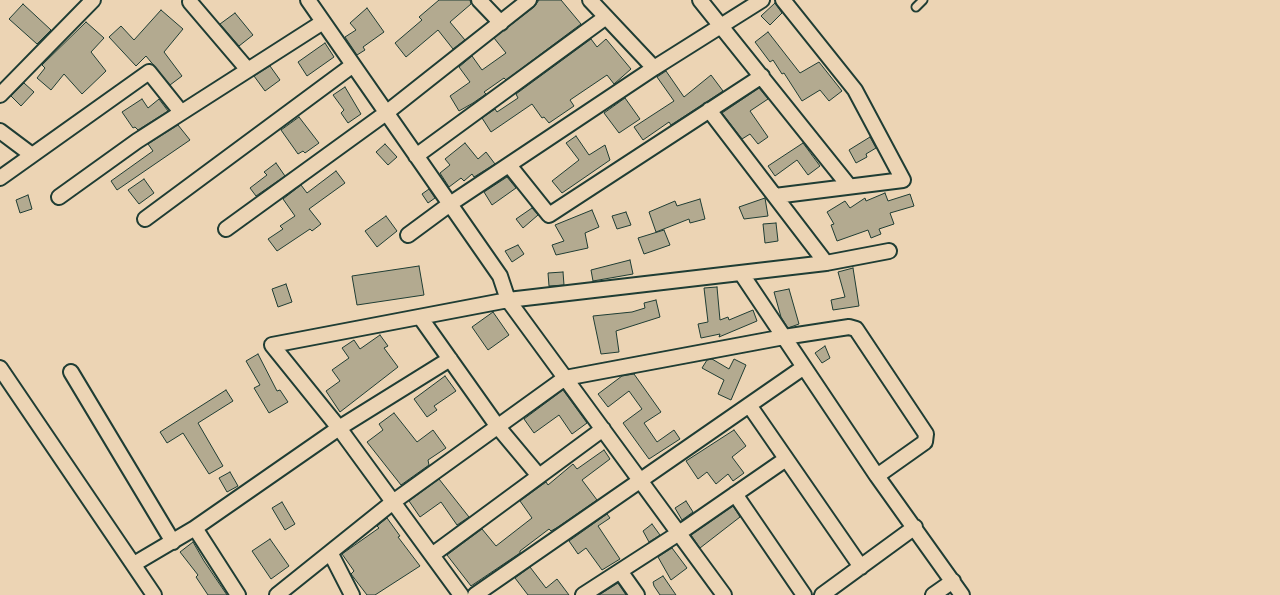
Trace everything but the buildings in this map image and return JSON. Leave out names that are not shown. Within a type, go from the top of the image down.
[{"type":"street","points":[[0,95],[93,0]]},
{"type":"street","points":[[308,0],[500,276],[508,300],[724,595]]},
{"type":"street","points":[[479,0],[501,23]]},
{"type":"street","points":[[226,229],[386,113],[530,0]]},
{"type":"street","points":[[590,0],[654,68]]},
{"type":"street","points":[[700,0],[849,186]]},
{"type":"street","points":[[408,236],[450,204],[654,68],[762,0]]},
{"type":"street","points":[[775,196],[903,180],[855,90],[783,0]]},
{"type":"street","points":[[190,2],[248,70]]},
{"type":"street","points":[[416,156],[606,17]]},
{"type":"street","points":[[59,197],[181,112],[323,22]]},
{"type":"street","points":[[145,219],[353,65]]},
{"type":"street","points":[[0,178],[149,72],[181,112]]},
{"type":"street","points":[[510,165],[549,215],[762,76]]},
{"type":"street","points":[[709,110],[826,263]]},
{"type":"street","points":[[0,131],[32,155]]},
{"type":"street","points":[[457,594],[432,555],[339,428],[272,345],[508,300],[826,263],[889,251]]},
{"type":"street","points":[[741,273],[877,476],[962,595]]},
{"type":"street","points":[[420,317],[498,427],[539,476]]},
{"type":"street","points":[[277,595],[331,554],[393,502],[565,378],[784,337],[849,327],[856,329],[926,434],[925,442],[877,476]]},
{"type":"street","points":[[134,564],[195,528],[339,428],[450,359]]},
{"type":"street","points":[[475,595],[804,367]]},
{"type":"street","points":[[0,368],[154,595]]},
{"type":"street","points":[[71,372],[173,542]]},
{"type":"street","points":[[749,405],[861,567]]},
{"type":"street","points":[[432,555],[602,429]]},
{"type":"street","points":[[584,595],[679,533],[786,459]]},
{"type":"street","points":[[735,494],[804,595]]},
{"type":"street","points":[[822,595],[915,527]]},
{"type":"street","points":[[195,528],[238,595]]},
{"type":"street","points":[[331,554],[352,595]]},
{"type":"street","points":[[620,571],[637,595]]},
{"type":"street","points":[[933,595],[953,581]]},
{"type":"lane","points":[[916,7],[923,0]]}]
